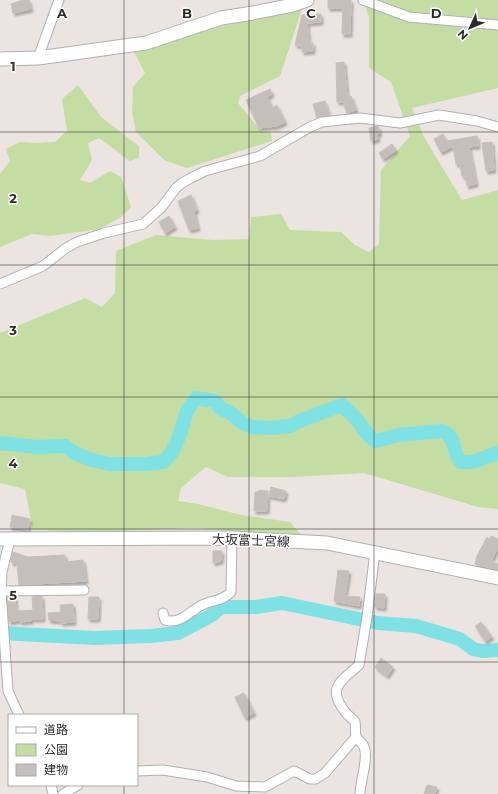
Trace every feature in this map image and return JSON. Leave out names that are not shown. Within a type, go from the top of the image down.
[{"type":"main road","points":[[0,59],[38,58],[146,43],[221,18],[293,5],[307,0]]},
{"type":"main road","name":"大坂富士宮線","points":[[5,539],[232,538],[327,543],[498,578]]},
{"type":"street","points":[[38,58],[59,0]]},
{"type":"street","points":[[363,0],[410,17],[498,25]]},
{"type":"street","points":[[0,284],[43,266],[66,248],[77,242],[104,233],[142,224],[161,208],[176,188],[186,180],[205,171],[260,156],[310,127],[322,122],[360,118],[400,123],[439,115],[477,121],[498,127]]},
{"type":"street","points":[[163,613],[165,620],[179,620],[203,605],[226,598],[231,592],[232,538]]},
{"type":"street","points":[[5,539],[1,591],[8,691],[19,714]]},
{"type":"street","points":[[360,794],[360,783],[364,768],[364,747],[356,738],[354,722],[338,702],[336,694],[340,682],[359,665],[375,552]]},
{"type":"street","points":[[1,591],[84,590]]},
{"type":"street","points":[[138,771],[157,770],[188,774],[236,786],[265,787],[294,771],[310,779],[316,779],[325,773],[356,738]]},
{"type":"street","points":[[63,794],[76,786]]},
{"type":"green space","points":[[363,0],[498,0],[498,88],[412,108],[424,137],[462,200],[498,190],[498,509],[478,507],[364,473],[292,477],[228,477],[206,467],[181,488],[178,501],[198,504],[241,515],[290,522],[302,536],[195,528],[89,532],[33,530],[25,489],[0,483],[0,333],[85,298],[102,307],[115,293],[116,251],[156,235],[213,240],[249,239],[251,217],[281,214],[290,230],[341,232],[355,245],[369,252],[379,244],[381,170],[410,136],[391,82],[369,68],[369,17]]},
{"type":"green space","points":[[302,9],[280,76],[240,96],[238,103],[262,132],[271,132],[272,141],[187,168],[164,160],[136,132],[132,112],[133,87],[145,73],[133,50],[198,31]]},
{"type":"green space","points":[[78,85],[101,117],[139,146],[139,158],[130,161],[99,138],[88,143],[92,160],[80,180],[90,183],[110,171],[121,177],[131,207],[121,217],[100,229],[50,236],[32,234],[0,247],[0,174],[10,161],[6,149],[20,142],[55,142],[67,131],[62,99]]},
{"type":"building","points":[[23,0],[29,0],[31,9],[13,13],[11,4]]},
{"type":"building","points":[[328,0],[351,0],[350,34],[342,34],[343,8],[328,8]]},
{"type":"building","points":[[321,14],[321,22],[307,23],[309,43],[313,43],[313,51],[302,52],[302,46],[295,45],[302,15]]},
{"type":"building","points":[[344,62],[347,97],[351,96],[356,110],[347,113],[343,102],[337,102],[336,63]]},
{"type":"building","points":[[270,89],[272,94],[267,97],[273,108],[277,105],[285,122],[277,126],[259,128],[246,100]]},
{"type":"building","points":[[325,101],[329,115],[317,118],[313,104]]},
{"type":"building","points":[[378,126],[380,133],[377,134],[378,139],[371,141],[369,128]]},
{"type":"building","points":[[443,134],[446,141],[477,136],[478,146],[469,147],[476,184],[467,186],[465,176],[462,176],[459,164],[456,164],[453,146],[441,152],[434,139]]},
{"type":"building","points":[[492,142],[494,170],[486,171],[482,143]]},
{"type":"building","points":[[392,144],[396,150],[383,159],[379,153]]},
{"type":"building","points":[[191,195],[197,210],[194,212],[198,228],[189,230],[178,201]]},
{"type":"building","points":[[169,216],[175,227],[165,233],[159,222]]},
{"type":"building","points":[[271,487],[286,491],[284,499],[269,496]]},
{"type":"building","points":[[259,490],[268,491],[267,511],[254,511],[255,492],[258,492]]},
{"type":"building","points":[[12,515],[30,519],[28,530],[10,527]]},
{"type":"building","points":[[491,536],[498,539],[498,546],[492,560],[494,563],[498,564],[498,570],[475,564],[477,556],[487,537],[490,539]]},
{"type":"building","points":[[213,551],[222,551],[221,561],[213,563]]},
{"type":"building","points":[[13,552],[28,557],[65,555],[65,562],[83,560],[86,581],[19,585],[17,564],[11,562]]},
{"type":"building","points":[[338,570],[349,571],[345,596],[360,597],[359,606],[334,601]]},
{"type":"building","points":[[376,594],[385,594],[384,608],[375,607]]},
{"type":"building","points":[[42,596],[43,619],[9,622],[7,597],[15,597],[16,611],[33,610],[32,597]]},
{"type":"building","points":[[89,597],[99,597],[98,619],[88,619]]},
{"type":"building","points":[[73,604],[74,622],[61,623],[61,621],[49,620],[48,613],[61,612],[60,605]]},
{"type":"building","points":[[481,622],[492,637],[485,641],[475,626]]},
{"type":"building","points":[[381,658],[393,667],[387,676],[375,667]]},
{"type":"building","points":[[244,693],[254,713],[245,718],[235,697]]},
{"type":"building","points":[[427,785],[437,787],[435,794],[424,794]]},
{"type":"waterway","points":[[0,443],[37,447],[65,446],[76,454],[109,464],[146,464],[163,462],[172,452],[179,437],[187,411],[196,398],[215,401],[221,409],[229,412],[244,424],[252,427],[270,428],[290,426],[342,405],[353,415],[367,434],[376,441],[398,435],[442,431],[450,436],[458,458],[461,462],[476,461],[498,453]]},
{"type":"waterway","points":[[0,633],[95,638],[151,636],[178,633],[212,615],[221,607],[256,607],[282,603],[378,623],[416,626],[460,639],[473,649],[482,651],[498,650]]}]
